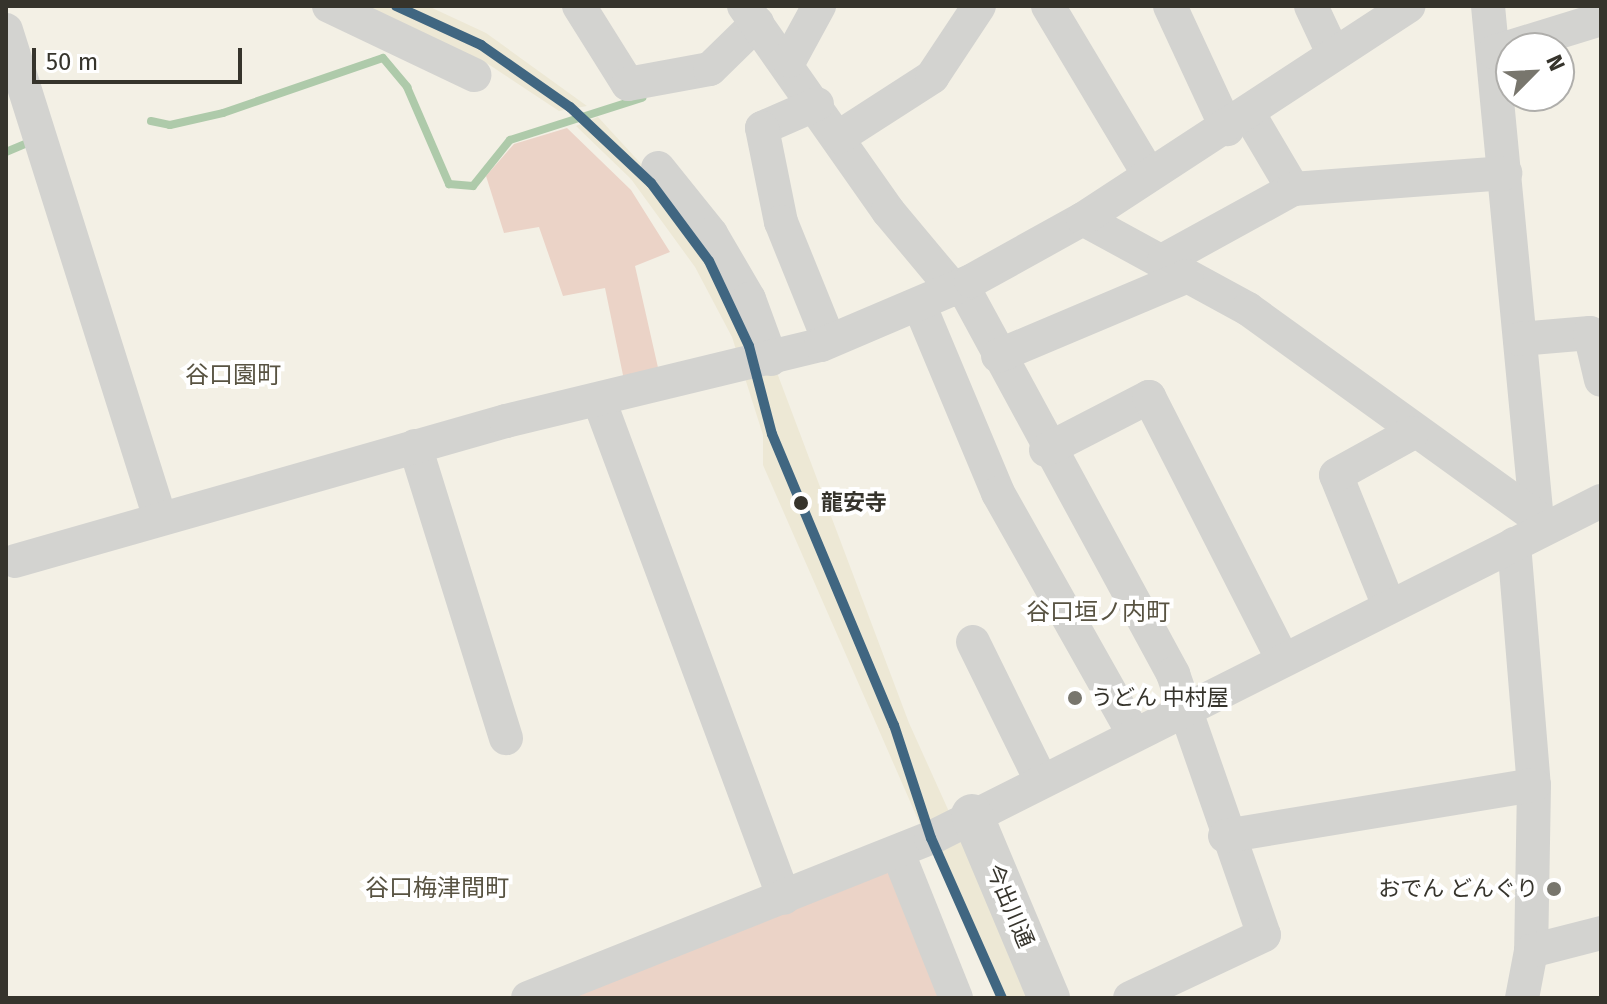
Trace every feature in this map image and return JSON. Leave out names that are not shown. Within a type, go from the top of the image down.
[{"type":"street","points":[[329,6],[474,75]]},
{"type":"street","points":[[579,6],[628,84],[710,69],[751,14],[789,61],[839,137],[958,288],[998,356],[1046,450],[1173,674],[1225,836],[1264,935],[1130,998]]},
{"type":"street","points":[[789,61],[819,6]]},
{"type":"street","points":[[839,137],[932,77],[979,6]]},
{"type":"street","points":[[1048,6],[1149,175]]},
{"type":"street","points":[[1170,6],[1238,122],[1293,189]]},
{"type":"street","points":[[1311,6],[1333,53]]},
{"type":"street","points":[[15,561],[415,446],[771,359],[829,341],[958,288],[1083,219],[1238,122],[1333,53],[1408,6]]},
{"type":"street","points":[[1488,6],[1520,339],[1529,531],[1534,785],[1531,951],[1522,998]]},
{"type":"street","points":[[1494,52],[1601,19]]},
{"type":"street","points":[[6,30],[160,518]]},
{"type":"street","points":[[817,104],[762,128],[781,222],[829,341]]},
{"type":"street","points":[[658,168],[711,234],[749,299],[771,359]]},
{"type":"street","points":[[998,356],[1176,268],[1293,189],[1505,173]]},
{"type":"street","points":[[1083,219],[1248,309],[1412,433],[1529,531]]},
{"type":"street","points":[[919,304],[998,493],[1134,734]]},
{"type":"street","points":[[1520,339],[1590,333],[1601,380]]},
{"type":"street","points":[[1046,450],[1149,397],[1283,660]]},
{"type":"street","points":[[599,400],[784,898]]},
{"type":"street","points":[[1389,606],[1336,475],[1412,433]]},
{"type":"street","points":[[415,446],[506,738]]},
{"type":"street","points":[[528,998],[898,853],[1389,606],[1529,531],[1601,501]]},
{"type":"street","points":[[973,642],[1041,780]]},
{"type":"street","points":[[1225,836],[1534,785]]},
{"type":"street","name":"今出川通","points":[[972,815],[1049,998]]},
{"type":"street","points":[[898,853],[956,998]]},
{"type":"street","points":[[1531,951],[1601,933]]},
{"type":"shaded area","points":[[354,6],[428,6],[486,33],[587,106],[559,111],[488,64]]},
{"type":"shaded area","points":[[598,117],[690,217],[776,370],[909,723],[1033,998],[996,998],[763,465],[763,435],[732,337],[695,267],[631,179],[576,126]]},
{"type":"shaded area","points":[[567,128],[631,190],[670,252],[635,266],[659,372],[624,380],[605,288],[563,296],[539,227],[504,233],[486,176],[514,144]]},
{"type":"shaded area","points":[[885,872],[901,879],[952,998],[569,998]]},
{"type":"waterway","points":[[151,121],[170,125],[223,113],[383,58],[407,87],[449,184],[473,186],[510,140],[642,98]]},
{"type":"waterway","points":[[6,152],[32,141]]},
{"type":"transit line","points":[[396,6],[481,45],[570,107],[651,183],[709,261],[749,346],[772,434],[894,725],[931,838],[1002,998]]},
{"type":"place","name":"龍安寺","points":[[801,503]]},
{"type":"place","name":"うどん 中村屋","points":[[1075,698]]},
{"type":"place","name":"おでん どんぐり","points":[[1554,889]]},
{"type":"district","name":"谷口園町","points":[[233,376]]},
{"type":"district","name":"谷口垣ノ内町","points":[[1098,613]]},
{"type":"district","name":"谷口梅津間町","points":[[437,889]]}]
